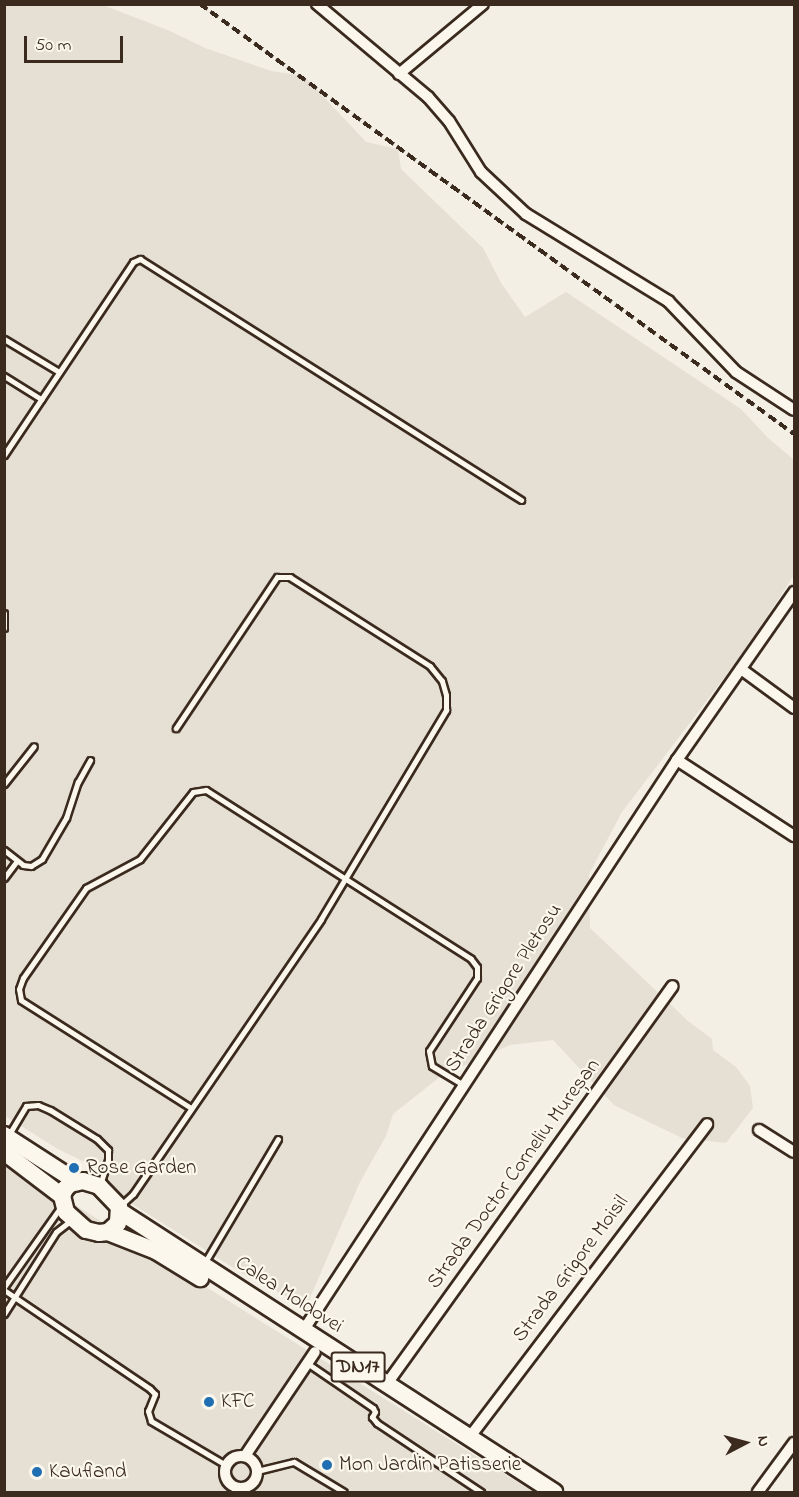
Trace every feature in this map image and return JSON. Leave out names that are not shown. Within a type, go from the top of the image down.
[{"type":"main road","points":[[6,1142],[77,1182]]},
{"type":"main road","points":[[6,1142],[63,1200],[72,1220],[86,1230],[108,1232],[118,1223],[120,1210],[99,1186],[83,1180],[77,1182],[65,1189],[63,1200]]},
{"type":"main road","name":"Calea Moldovei","points":[[120,1210],[202,1266],[554,1492]]},
{"type":"main road","name":"Calea Moldovei","points":[[108,1232],[156,1251],[311,1358],[533,1492]]},
{"type":"street","points":[[317,4],[428,97],[449,121],[481,172],[526,214],[668,301],[736,372],[795,410]]},
{"type":"street","points":[[399,74],[483,4]]},
{"type":"street","name":"Strada Grigore Pletosu","points":[[303,1331],[677,760],[795,592]]},
{"type":"street","points":[[741,669],[795,708]]},
{"type":"street","points":[[677,760],[795,836]]},
{"type":"street","name":"Strada Doctor Corneliu Mureșan","points":[[386,1385],[673,986]]},
{"type":"street","name":"Strada Grigore Moisil","points":[[469,1438],[706,1124]]},
{"type":"street","points":[[759,1130],[795,1152]]},
{"type":"street","points":[[245,1456],[311,1358]]},
{"type":"street","points":[[758,1492],[795,1443]]},
{"type":"street","points":[[245,1456],[253,1461],[257,1471],[251,1485],[228,1489],[225,1476],[226,1465],[233,1458],[245,1456]]},
{"type":"lane","points":[[4,455],[133,262],[140,259],[520,500]]},
{"type":"lane","points":[[4,339],[59,372]]},
{"type":"lane","points":[[4,376],[41,399]]},
{"type":"lane","points":[[120,1210],[321,919],[446,710],[446,695],[442,681],[430,666],[290,577],[277,577],[176,728]]},
{"type":"lane","points":[[4,613],[4,628]]},
{"type":"lane","points":[[4,784],[34,746]]},
{"type":"lane","points":[[4,850],[17,861],[31,866],[42,859],[66,818],[78,782],[90,760]]},
{"type":"lane","points":[[191,1108],[21,1000],[19,989],[23,978],[86,888],[140,859],[193,792],[206,790],[471,959],[477,967],[477,978],[429,1051],[432,1066],[464,1085]]},
{"type":"lane","points":[[4,878],[17,861]]},
{"type":"lane","points":[[6,1142],[26,1106],[39,1104],[97,1139],[108,1150],[108,1160],[99,1186]]},
{"type":"lane","points":[[202,1266],[278,1139]]},
{"type":"lane","points":[[63,1200],[4,1288],[156,1394],[148,1411],[151,1421],[226,1465]]},
{"type":"lane","points":[[4,1314],[56,1232],[72,1220]]},
{"type":"lane","points":[[311,1358],[373,1408],[375,1412],[372,1417],[377,1423],[481,1492]]},
{"type":"lane","points":[[257,1471],[294,1462],[344,1492]]},
{"type":"shaded area","points":[[5,5],[103,5],[170,31],[205,48],[271,71],[304,76],[366,142],[398,149],[401,169],[483,248],[501,283],[525,317],[566,292],[741,409],[767,437],[794,460],[794,575],[743,653],[622,812],[589,874],[590,928],[688,1021],[712,1039],[713,1050],[736,1067],[750,1086],[753,1108],[726,1143],[682,1138],[614,1105],[553,1040],[510,1045],[441,1076],[393,1114],[386,1136],[360,1182],[306,1307],[245,1275],[118,1195],[95,1167],[58,1149],[5,1116]]},
{"type":"shaded area","points":[[5,1161],[533,1492],[5,1492]]},
{"type":"railway","points":[[200,4],[794,434]]},
{"type":"place","name":"Rose Garden","points":[[74,1168]]},
{"type":"place","name":"KFC","points":[[209,1402]]},
{"type":"place","name":"Mon Jardin Patisserie","points":[[327,1465]]},
{"type":"place","name":"Kaufland","points":[[37,1472]]}]
